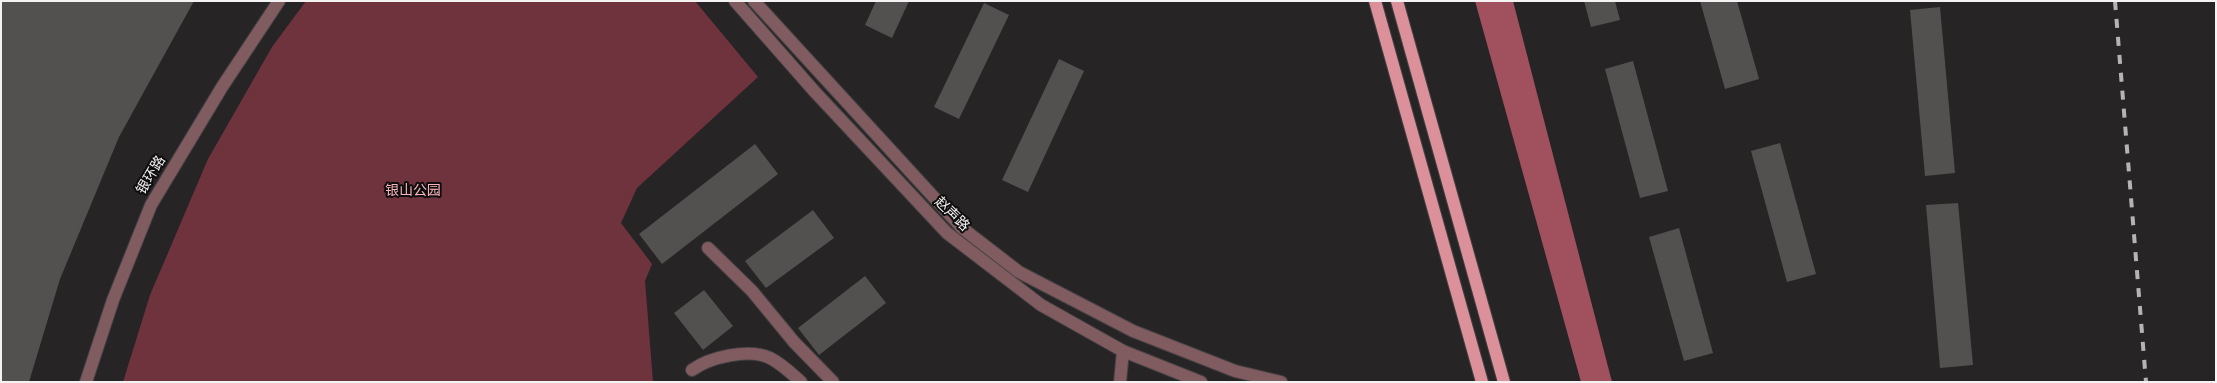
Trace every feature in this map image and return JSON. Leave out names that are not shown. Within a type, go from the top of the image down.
[{"type":"main road","points":[[1375,1],[1482,382]]},
{"type":"main road","points":[[1397,1],[1504,382]]},
{"type":"street","name":"银环路","points":[[86,382],[112,300],[150,206],[222,87],[279,1]]},
{"type":"street","name":"赵声路","points":[[735,1],[816,92],[947,233],[1041,305],[1123,351],[1201,382]]},
{"type":"street","points":[[754,1],[962,228],[1019,272],[1133,331],[1235,371],[1281,382]]},
{"type":"street","points":[[708,248],[752,291],[794,342],[833,382]]},
{"type":"street","points":[[1120,382],[1123,351]]},
{"type":"street","points":[[692,370],[713,358],[753,354],[768,357],[786,367],[801,382]]},
{"type":"green space","name":"银山公园","points":[[306,1],[695,1],[758,77],[637,188],[621,223],[652,264],[645,281],[653,382],[123,382],[150,295],[208,159],[272,47]]},
{"type":"shaded area","points":[[1475,1],[1513,1],[1612,382],[1581,382]]},
{"type":"building","points":[[1,1],[194,1],[119,137],[60,279],[29,382],[1,382]]},
{"type":"building","points":[[876,1],[909,1],[892,38],[865,25]]},
{"type":"building","points":[[1584,1],[1615,1],[1620,20],[1591,27]]},
{"type":"building","points":[[1700,1],[1737,1],[1759,79],[1725,89]]},
{"type":"building","points":[[984,3],[1009,15],[959,119],[934,107]]},
{"type":"building","points":[[1940,7],[1955,173],[1925,176],[1910,10]]},
{"type":"building","points":[[1059,59],[1084,71],[1028,192],[1002,180]]},
{"type":"building","points":[[1633,61],[1668,191],[1640,198],[1605,69]]},
{"type":"building","points":[[1780,143],[1816,274],[1787,282],[1751,151]]},
{"type":"building","points":[[755,144],[778,174],[662,264],[639,234]]},
{"type":"building","points":[[1958,203],[1973,365],[1940,368],[1926,205]]},
{"type":"building","points":[[813,210],[834,238],[766,288],[745,261]]},
{"type":"building","points":[[1679,228],[1713,353],[1684,361],[1649,237]]},
{"type":"building","points":[[865,276],[886,303],[819,355],[798,328]]},
{"type":"building","points":[[704,290],[733,326],[703,350],[674,313]]},
{"type":"railway","points":[[2115,1],[2146,382]]}]
